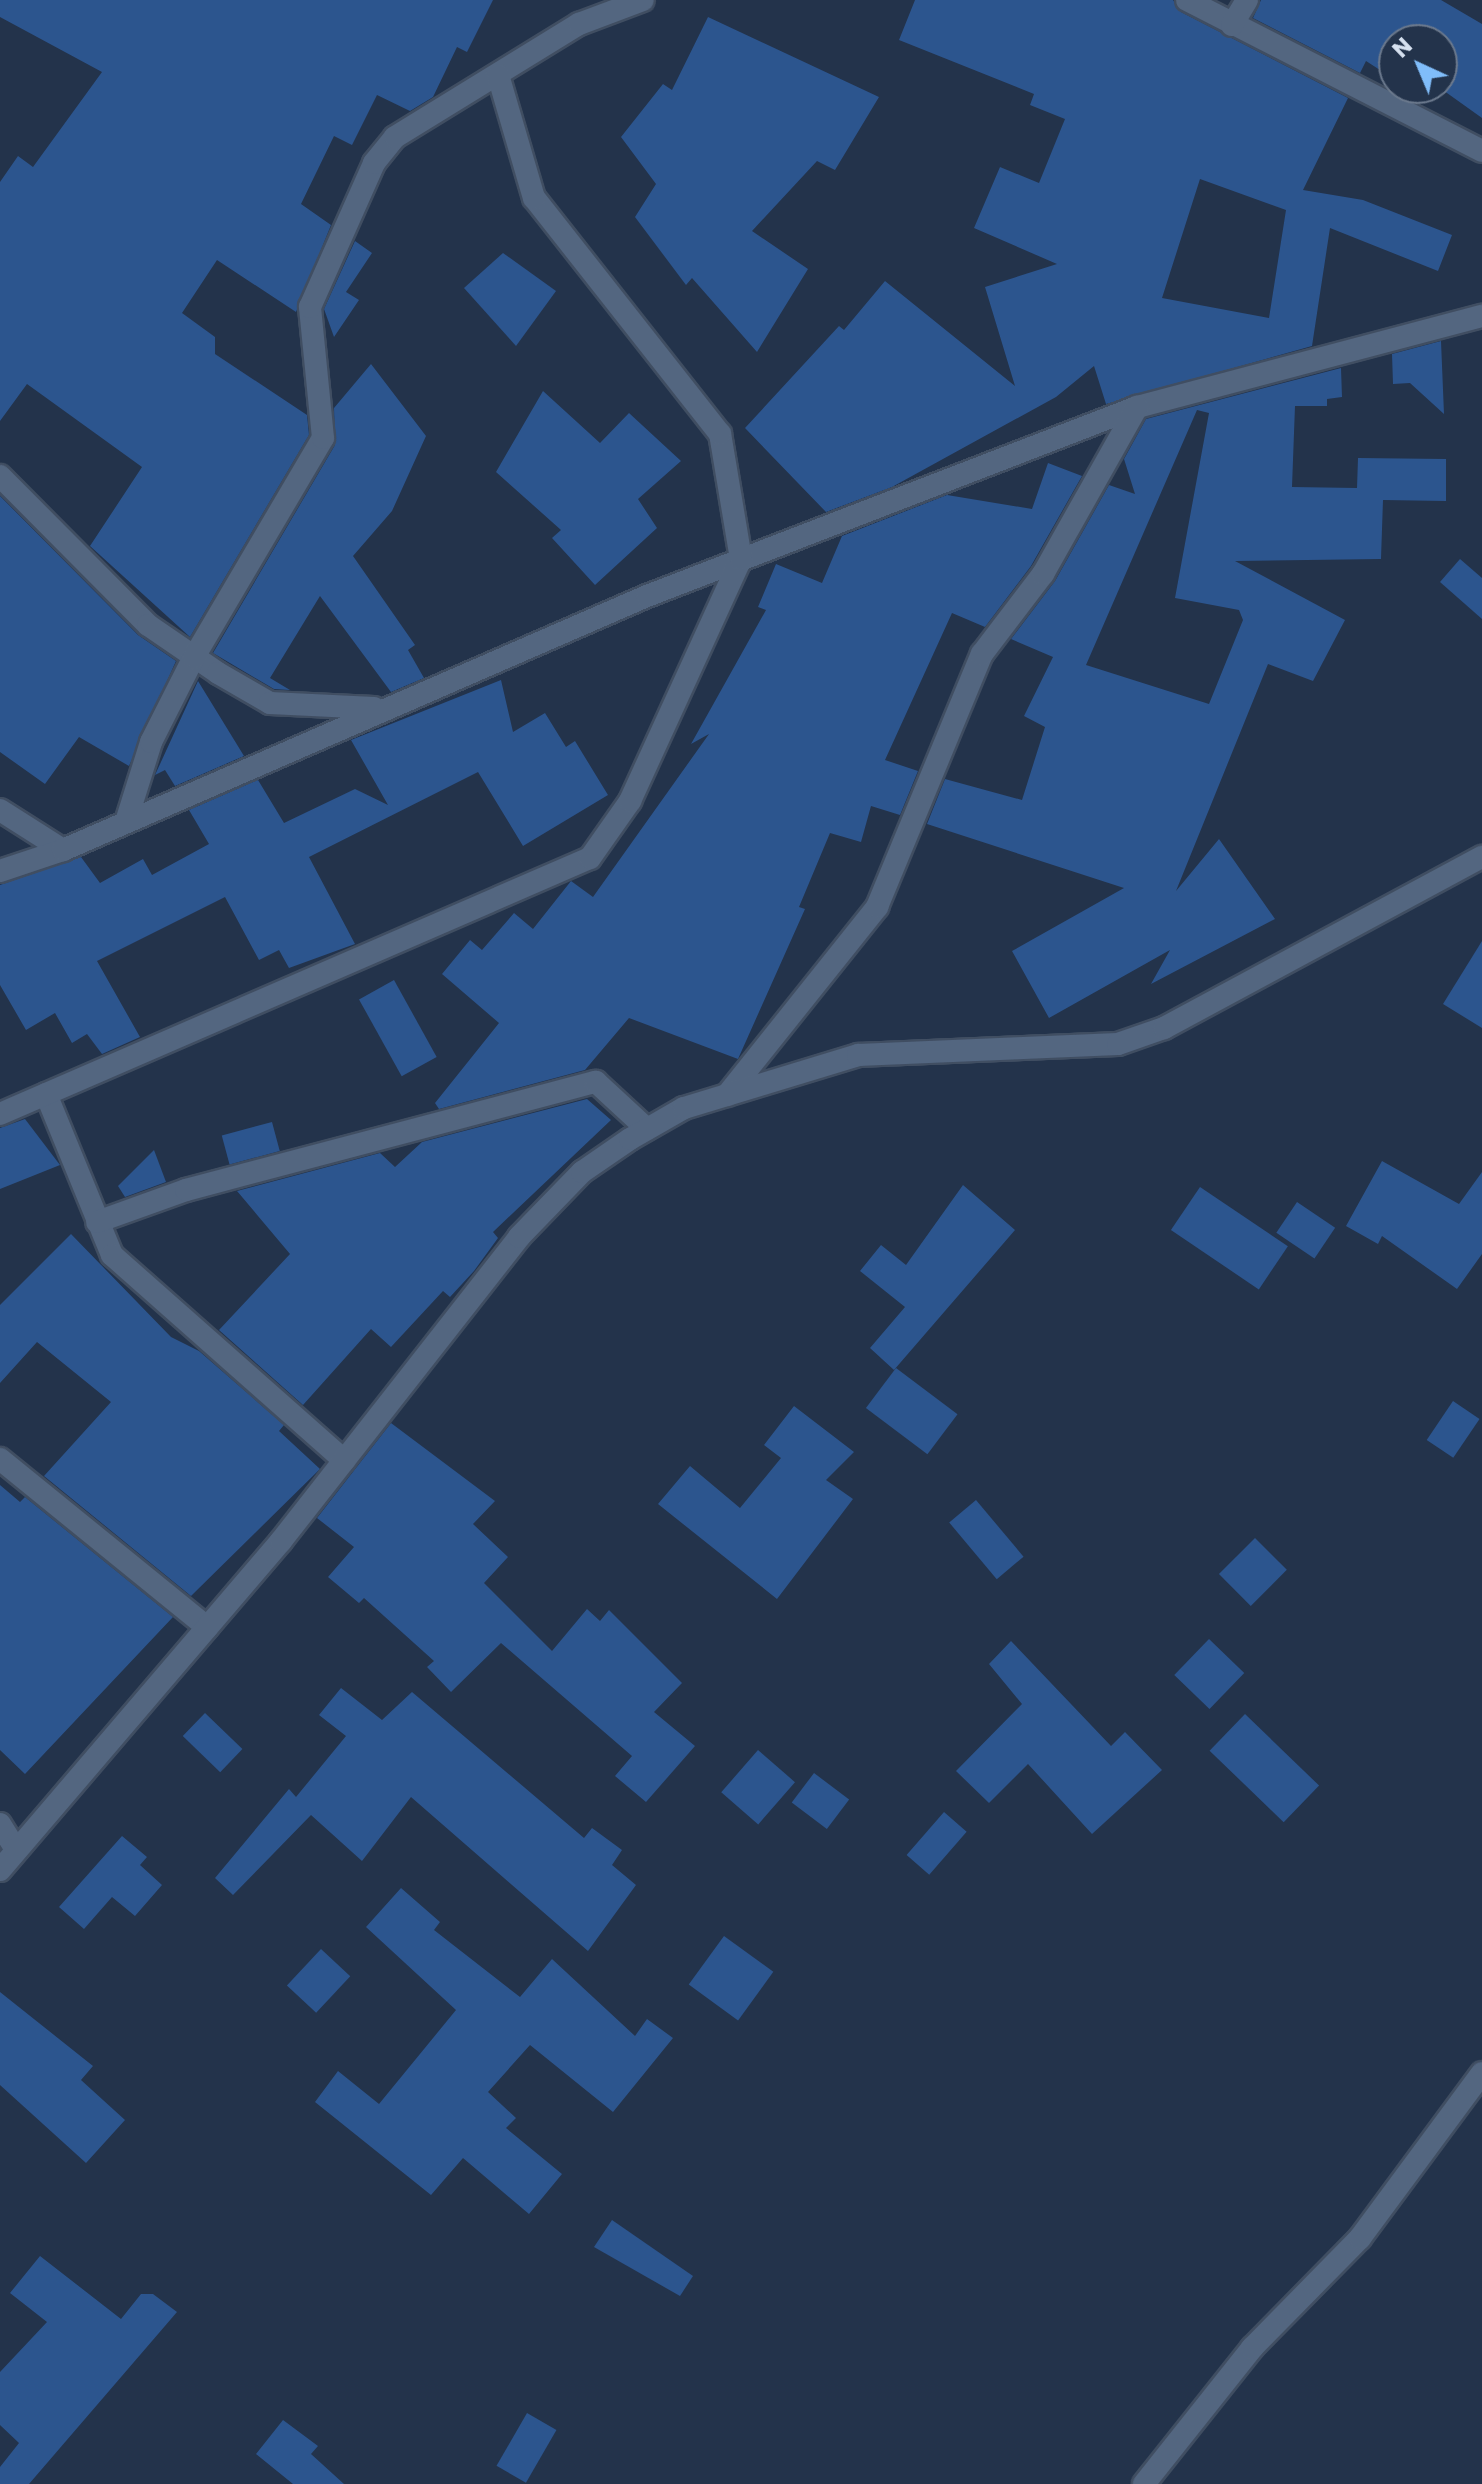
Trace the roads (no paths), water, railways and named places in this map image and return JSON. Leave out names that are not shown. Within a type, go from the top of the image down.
[{"type":"street","points":[[126,822],[151,742],[194,657],[323,438],[310,307],[374,163],[395,137],[579,24],[643,0]]},
{"type":"street","points":[[1187,0],[1482,151]]},
{"type":"street","points":[[1232,25],[1247,0]]},
{"type":"street","points":[[0,1114],[590,858],[630,801],[741,559],[720,434],[534,198],[498,75]]},
{"type":"street","points":[[0,871],[63,850],[385,708],[741,559],[1137,407],[1482,316]]},
{"type":"street","points":[[727,1095],[877,907],[982,654],[1043,574],[1137,407]]},
{"type":"street","points":[[0,476],[148,625],[270,703],[385,708]]},
{"type":"street","points":[[0,810],[63,850]]},
{"type":"street","points":[[0,1870],[344,1460],[519,1237],[582,1172],[647,1129],[727,1095],[858,1055],[1118,1044],[1164,1028],[1482,857]]},
{"type":"street","points":[[97,1222],[186,1190],[596,1082],[647,1129]]},
{"type":"street","points":[[46,1094],[112,1255],[344,1460]]},
{"type":"street","points":[[0,1459],[207,1627]]},
{"type":"street","points":[[0,1824],[16,1850]]},
{"type":"street","points":[[1144,2484],[1252,2348],[1360,2238],[1482,2073]]}]
